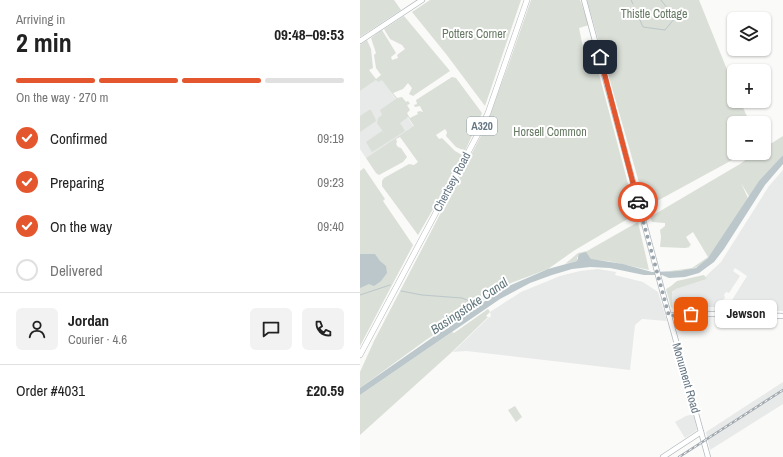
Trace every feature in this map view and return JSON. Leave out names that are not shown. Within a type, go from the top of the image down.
[{"type":"main road","name":"Chertsey Road","points":[[360,355],[488,113],[527,0]]},
{"type":"street","points":[[360,41],[422,0]]},
{"type":"street","name":"Monument Road","points":[[584,0],[708,457]]},
{"type":"street","points":[[669,316],[680,314],[783,316]]},
{"type":"street","points":[[663,457],[701,432]]},
{"type":"shaded area","points":[[382,79],[414,127],[366,158],[360,149],[360,91],[376,80]]},
{"type":"shaded area","name":"Basingstoke Canal","points":[[783,155],[783,164],[765,185],[724,249],[714,262],[699,273],[685,277],[669,278],[662,275],[644,275],[610,268],[590,267],[572,269],[552,275],[530,283],[500,299],[360,395],[360,388],[482,303],[511,285],[548,269],[577,261],[579,254],[586,252],[591,259],[623,264],[652,272],[679,271],[696,268],[708,258],[759,181]]},
{"type":"shaded area","points":[[783,170],[783,311],[730,311],[727,308],[747,276],[735,268],[733,271],[740,276],[729,293],[726,292],[724,295],[725,298],[715,307],[707,307],[704,309],[672,308],[672,293],[676,289],[707,279],[705,277],[721,262],[769,186]]},
{"type":"shaded area","points":[[360,254],[375,254],[386,266],[387,273],[381,281],[374,286],[369,284],[360,288]]},
{"type":"shaded area","points":[[598,269],[616,272],[615,275],[643,282],[658,292],[667,321],[642,319],[635,325],[630,370],[466,351],[453,352],[489,317],[491,317],[490,312],[521,292],[560,276],[580,271]]},
{"type":"shaded area","points":[[783,382],[783,404],[710,450],[706,432]]},
{"type":"shaded area","points":[[693,414],[697,429],[685,438],[675,422]]},
{"type":"green space","points":[[360,0],[394,0],[401,10],[360,37]]},
{"type":"green space","name":"Potters Corner","points":[[430,0],[521,0],[485,106],[412,12]]},
{"type":"green space","name":"Horsell Common","points":[[531,0],[580,0],[589,25],[579,28],[583,47],[593,45],[595,59],[636,214],[575,250],[548,269],[511,283],[496,292],[360,388],[360,372],[374,341],[484,130]]},
{"type":"green space","name":"Horsell Common","points":[[587,0],[699,0],[727,70],[727,108],[743,108],[747,116],[727,116],[727,160],[732,160],[646,207]]},
{"type":"green space","points":[[404,16],[450,71],[413,96],[409,94],[412,88],[408,83],[403,89],[393,93],[397,98],[402,97],[406,102],[408,101],[410,104],[407,105],[410,110],[407,113],[410,118],[418,114],[417,112],[423,112],[420,106],[415,107],[414,105],[417,104],[416,100],[452,77],[456,78],[482,113],[465,151],[456,147],[446,136],[447,132],[445,129],[436,135],[439,139],[442,138],[455,151],[464,156],[418,235],[382,186],[382,181],[384,178],[409,164],[414,165],[418,162],[400,137],[396,139],[396,144],[401,148],[407,157],[403,162],[379,175],[366,158],[414,126],[408,117],[400,123],[405,131],[372,152],[366,142],[382,131],[384,133],[377,123],[378,118],[382,115],[380,110],[396,99],[382,80],[378,82],[376,80],[360,91],[360,45],[367,40],[371,49],[373,68],[369,70],[376,79],[381,75],[376,68],[374,55],[376,53],[371,38],[382,30],[396,53],[391,57],[392,60],[398,58],[397,55],[405,49],[402,45],[390,39],[384,29]]},
{"type":"green space","points":[[371,110],[376,121],[360,132],[360,116]]},
{"type":"green space","points":[[783,136],[783,155],[759,182],[750,198],[741,183],[748,198],[725,236],[711,255],[697,267],[684,270],[670,271],[692,268],[708,257],[693,232],[686,237],[691,245],[689,246],[690,247],[660,247],[660,230],[665,226],[665,223],[652,222],[650,217],[745,160],[771,160],[772,143]]},
{"type":"green space","points":[[364,168],[385,199],[383,201],[413,245],[360,346],[360,171]]},
{"type":"green space","points":[[638,222],[649,270],[608,261],[591,260],[589,256],[577,257],[577,261],[565,264],[578,253],[587,251]]},
{"type":"green space","points":[[704,275],[707,279],[676,289],[672,292],[672,308],[671,307],[666,289],[677,281]]},
{"type":"green space","points":[[488,309],[490,312],[486,316],[488,317],[453,351],[360,435],[360,395]]},
{"type":"green space","points":[[515,406],[522,417],[516,422],[508,410]]},
{"type":"waterway","points":[[631,0],[633,4]]},
{"type":"waterway","points":[[661,0],[672,14]]},
{"type":"waterway","points":[[635,9],[643,27],[665,30],[675,18]]},
{"type":"waterway","points":[[360,295],[390,285]]},
{"type":"waterway","points":[[401,291],[422,295],[462,298],[472,302]]},
{"type":"waterway","name":"Basingstoke Canal","points":[[476,303],[482,305]]},
{"type":"railway","points":[[679,457],[783,390]]},
{"type":"way so far","points":[[638,202],[669,316],[691,314]]},
{"type":"place","name":"Jewson","points":[[691,314]]},
{"type":"route","points":[[600,57],[638,202]]},
{"type":"park label","name":"Thistle Cottage","points":[[654,14]]}]
